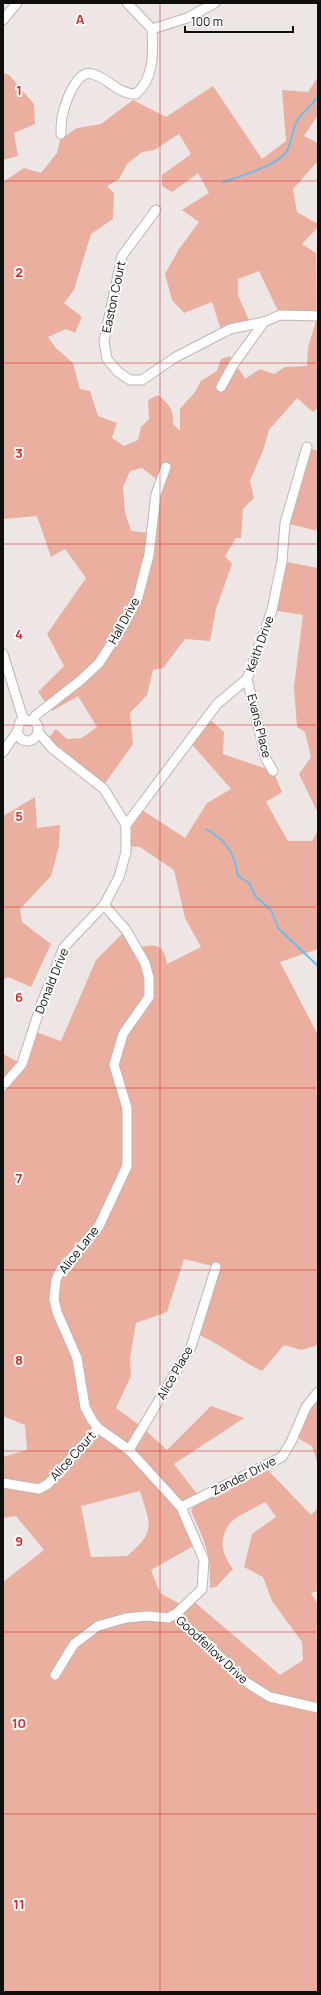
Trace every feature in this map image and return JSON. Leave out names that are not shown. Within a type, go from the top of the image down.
[{"type":"street","points":[[3,20],[17,3]]},
{"type":"street","points":[[60,134],[62,113],[76,81],[85,74],[91,73],[100,77],[127,94],[136,94],[143,88],[149,77],[153,56],[152,29],[138,6],[127,3]]},
{"type":"street","points":[[152,29],[187,18],[215,3]]},
{"type":"street","name":"Easton Court","points":[[156,210],[122,256],[104,341],[107,359],[118,372],[130,380],[142,380],[176,357],[202,342],[230,329],[264,322]]},
{"type":"street","points":[[221,387],[233,365],[264,322],[280,315],[318,316]]},
{"type":"street","name":"Keith Drive","points":[[126,825],[217,704],[248,679],[272,610],[282,561],[285,523],[307,447]]},
{"type":"street","name":"Hall Drive","points":[[30,720],[81,680],[99,663],[123,626],[138,597],[149,555],[156,494],[166,467]]},
{"type":"street","points":[[3,654],[22,715],[38,726],[38,732],[53,750],[104,789],[126,825]]},
{"type":"street","name":"Evans Place","points":[[248,679],[266,759],[273,771]]},
{"type":"street","points":[[3,752],[17,732],[18,724],[30,720]]},
{"type":"street","points":[[17,732],[19,737],[53,750]]},
{"type":"street","points":[[3,752],[27,741],[38,732]]},
{"type":"street","name":"Donald Drive","points":[[3,1086],[22,1064],[41,1005],[64,947],[104,905],[119,877],[126,852],[126,825]]},
{"type":"street","name":"Alice Lane","points":[[104,905],[126,930],[145,963],[148,978],[149,997],[123,1034],[114,1065],[127,1108],[127,1166],[98,1226],[66,1263],[56,1280],[54,1299],[57,1312],[77,1358],[85,1407],[92,1420],[98,1428],[129,1450],[182,1507],[204,1560],[202,1589],[177,1613]]},
{"type":"street","name":"Alice Place","points":[[129,1450],[191,1347],[216,1267]]},
{"type":"street","name":"Zander Drive","points":[[182,1507],[282,1457],[291,1442],[306,1407],[318,1392]]},
{"type":"street","name":"Alice Court","points":[[3,1483],[39,1489],[48,1484],[98,1428]]},
{"type":"street","name":"Goodfellow Drive","points":[[55,1674],[74,1644],[98,1626],[126,1618],[148,1616],[168,1618],[177,1613],[182,1624],[205,1642],[244,1681],[270,1697],[318,1708]]},
{"type":"shaded area","points":[[3,73],[9,75],[34,104],[35,124],[14,133],[18,156],[3,160]]},
{"type":"shaded area","points":[[318,77],[318,115],[304,136],[318,143],[318,166],[316,163],[293,189],[297,212],[318,224],[318,227],[302,244],[316,253],[317,317],[280,315],[259,271],[238,279],[238,295],[251,325],[222,333],[212,302],[184,313],[172,300],[165,274],[179,249],[199,222],[182,210],[209,193],[198,173],[172,192],[162,186],[162,175],[191,154],[179,134],[154,150],[142,152],[127,164],[119,179],[107,186],[114,193],[113,219],[91,234],[74,290],[64,303],[82,317],[75,333],[66,329],[48,337],[56,348],[73,363],[80,389],[90,391],[98,416],[117,423],[112,438],[124,446],[138,440],[141,427],[149,419],[148,400],[158,395],[165,401],[172,411],[173,424],[180,431],[180,409],[195,392],[201,381],[217,371],[221,359],[230,356],[233,363],[245,379],[260,369],[274,374],[285,367],[307,366],[308,348],[317,318],[318,408],[313,412],[297,398],[269,430],[264,448],[250,481],[254,498],[243,509],[241,538],[236,538],[225,556],[232,564],[216,609],[210,641],[185,639],[163,668],[153,670],[147,695],[130,713],[133,744],[106,782],[104,789],[46,741],[56,729],[67,739],[82,738],[97,727],[78,696],[52,711],[38,692],[64,666],[47,634],[86,578],[65,549],[51,557],[37,516],[3,519],[3,182],[24,168],[41,173],[57,153],[60,140],[77,128],[101,124],[133,100],[166,117],[213,86],[262,159],[286,141],[282,90],[308,92]],"holes":[[[142,468],[160,482],[151,533],[131,531],[125,512],[123,487],[130,471]]]},
{"type":"shaded area","points":[[307,447],[318,451],[318,531],[285,523]]},
{"type":"shaded area","points":[[282,561],[318,568],[318,813],[299,774],[311,757],[305,732],[297,727],[294,687],[303,615],[272,610]]},
{"type":"shaded area","points":[[207,717],[224,732],[223,754],[273,771],[282,792],[266,802],[288,841],[312,841],[318,830],[318,949],[280,962],[318,1035],[318,1345],[301,1350],[284,1345],[262,1371],[195,1333],[216,1267],[184,1259],[167,1312],[136,1323],[130,1358],[131,1376],[116,1408],[142,1427],[167,1450],[211,1406],[244,1418],[174,1464],[200,1498],[182,1507],[197,1544],[151,1570],[160,1593],[184,1606],[191,1599],[280,1675],[303,1660],[302,1642],[272,1601],[263,1577],[244,1567],[252,1534],[276,1517],[265,1502],[230,1523],[224,1535],[223,1547],[226,1558],[233,1569],[216,1587],[210,1588],[208,1556],[200,1531],[191,1511],[194,1506],[266,1468],[311,1515],[318,1508],[318,1591],[311,1593],[318,1604],[318,1992],[3,1992],[3,1582],[44,1550],[16,1516],[3,1518],[3,1457],[27,1450],[25,1425],[3,1416],[3,1054],[22,1064],[33,1031],[61,1041],[96,960],[126,930],[137,948],[154,946],[161,949],[166,957],[167,964],[201,947],[185,918],[174,870],[140,847],[126,846],[126,825],[139,808],[185,838],[207,803],[231,789],[189,741]],"holes":[[[140,1491],[148,1520],[147,1533],[143,1540],[127,1556],[91,1557],[81,1506]]]},
{"type":"shaded area","points":[[35,797],[37,828],[60,825],[59,846],[51,876],[20,909],[22,922],[51,944],[31,987],[8,977],[3,980],[3,816]]},
{"type":"shaded area","points":[[318,1392],[318,1464],[312,1446],[294,1436]]},
{"type":"waterway","points":[[223,182],[269,165],[284,155],[288,149],[294,126],[298,119],[318,96]]},
{"type":"waterway","points":[[206,829],[219,838],[228,848],[232,854],[238,876],[249,883],[256,897],[271,910],[278,928],[318,966]]}]
